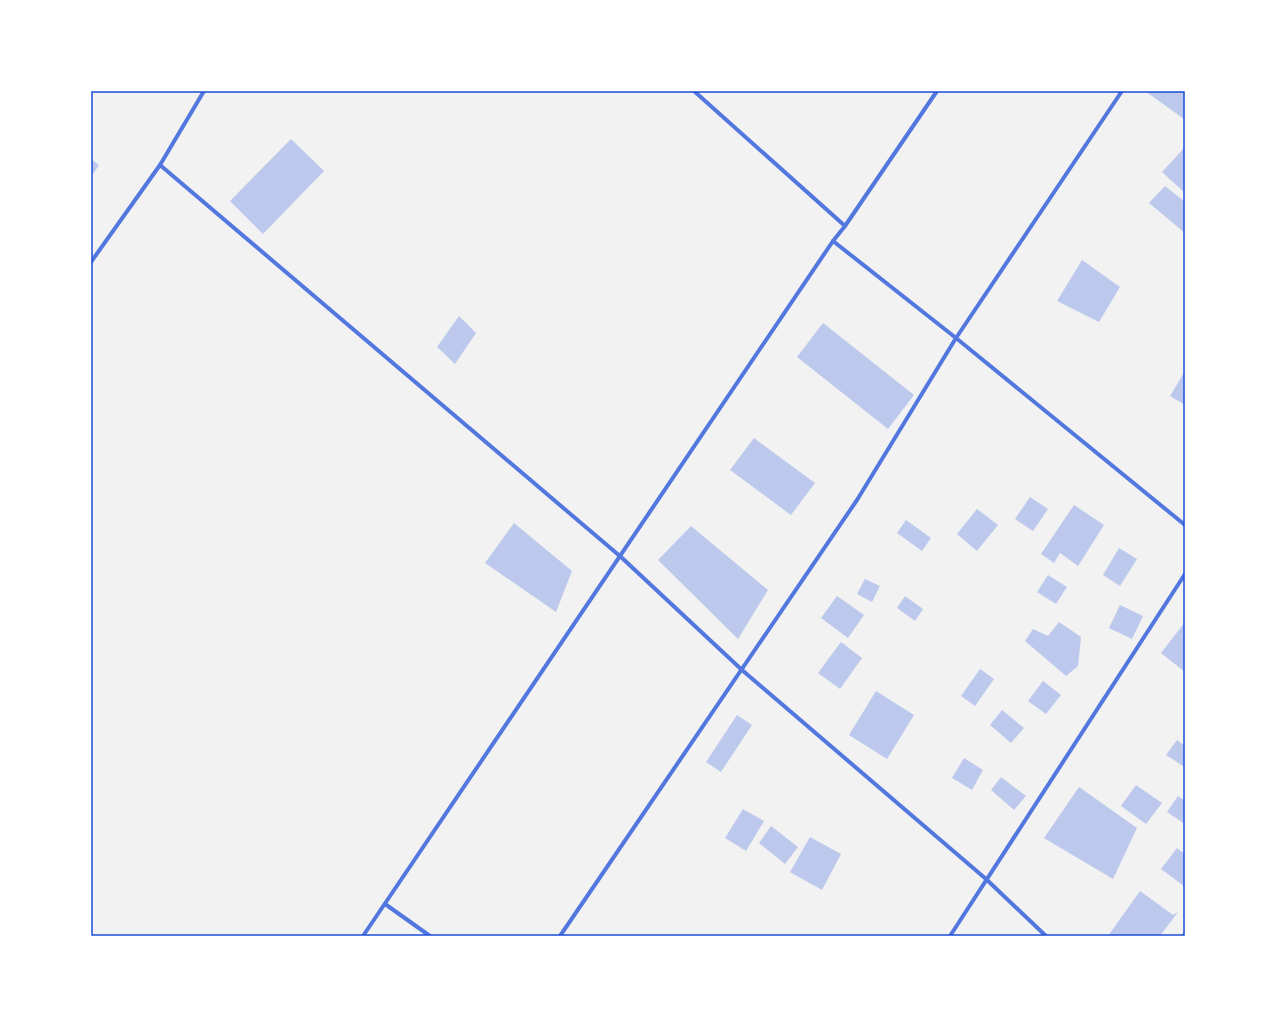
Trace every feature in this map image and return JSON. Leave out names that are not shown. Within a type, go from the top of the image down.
[{"type":"street","points":[[91,262],[160,165],[204,91]]},
{"type":"street","points":[[694,91],[845,226]]},
{"type":"street","points":[[363,936],[488,748],[620,557],[833,241],[845,226],[937,91]]},
{"type":"street","points":[[560,936],[857,500],[956,338],[1122,91]]},
{"type":"street","points":[[160,165],[620,557],[742,670],[986,879],[1046,936]]},
{"type":"street","points":[[833,241],[956,338],[1185,525]]},
{"type":"street","points":[[950,936],[1185,574]]},
{"type":"street","points":[[385,904],[430,936]]},
{"type":"building","points":[[1145,91],[1185,91],[1184,119]]},
{"type":"building","points":[[291,139],[324,171],[263,234],[230,201]]},
{"type":"building","points":[[1185,147],[1185,193],[1162,172]]},
{"type":"building","points":[[91,159],[99,165],[91,177]]},
{"type":"building","points":[[1165,186],[1185,202],[1185,233],[1149,203]]},
{"type":"building","points":[[1082,260],[1120,287],[1099,322],[1057,301]]},
{"type":"building","points":[[459,316],[476,333],[455,364],[437,347]]},
{"type":"building","points":[[823,323],[914,395],[888,429],[797,357]]},
{"type":"building","points":[[1185,371],[1185,405],[1170,396]]},
{"type":"building","points":[[754,438],[815,483],[791,515],[730,470]]},
{"type":"building","points":[[1030,497],[1048,509],[1033,531],[1015,519]]},
{"type":"building","points":[[1074,505],[1104,525],[1078,566],[1060,553],[1054,563],[1041,554]]},
{"type":"building","points":[[977,509],[998,525],[977,551],[957,534]]},
{"type":"building","points":[[906,520],[931,538],[922,551],[897,533]]},
{"type":"building","points":[[514,523],[572,571],[556,612],[485,563]]},
{"type":"building","points":[[691,526],[768,590],[738,639],[658,560]]},
{"type":"building","points":[[1119,548],[1137,559],[1120,586],[1103,575]]},
{"type":"building","points":[[1048,575],[1067,587],[1056,604],[1037,592]]},
{"type":"building","points":[[865,579],[880,586],[872,602],[857,594]]},
{"type":"building","points":[[837,596],[864,615],[848,638],[821,618]]},
{"type":"building","points":[[905,596],[923,609],[915,621],[897,608]]},
{"type":"building","points":[[1120,605],[1143,616],[1132,639],[1109,628]]},
{"type":"building","points":[[1059,622],[1081,637],[1078,666],[1066,676],[1025,641],[1033,629],[1048,636]]},
{"type":"building","points":[[1185,622],[1185,672],[1161,653]]},
{"type":"building","points":[[841,642],[862,658],[840,689],[818,673]]},
{"type":"building","points":[[980,669],[994,679],[975,706],[961,696]]},
{"type":"building","points":[[1043,681],[1061,695],[1046,714],[1028,701]]},
{"type":"building","points":[[876,691],[914,715],[887,759],[849,735]]},
{"type":"building","points":[[1002,710],[1024,728],[1011,743],[990,725]]},
{"type":"building","points":[[737,715],[752,725],[721,772],[706,762]]},
{"type":"building","points":[[1177,740],[1185,746],[1185,763],[1183,766],[1166,755]]},
{"type":"building","points":[[964,758],[983,770],[972,790],[952,778]]},
{"type":"building","points":[[1001,777],[1026,796],[1014,810],[991,790]]},
{"type":"building","points":[[1136,785],[1162,803],[1146,824],[1121,806]]},
{"type":"building","points":[[1079,787],[1137,828],[1113,879],[1044,838]]},
{"type":"building","points":[[1178,796],[1185,801],[1185,824],[1167,812]]},
{"type":"building","points":[[743,809],[764,821],[746,851],[725,838]]},
{"type":"building","points":[[771,826],[798,847],[785,864],[759,843]]},
{"type":"building","points":[[810,837],[841,854],[822,890],[790,872]]},
{"type":"building","points":[[1177,848],[1185,854],[1184,886],[1161,869]]},
{"type":"building","points":[[1140,891],[1173,915],[1178,912],[1160,936],[1108,936]]}]
